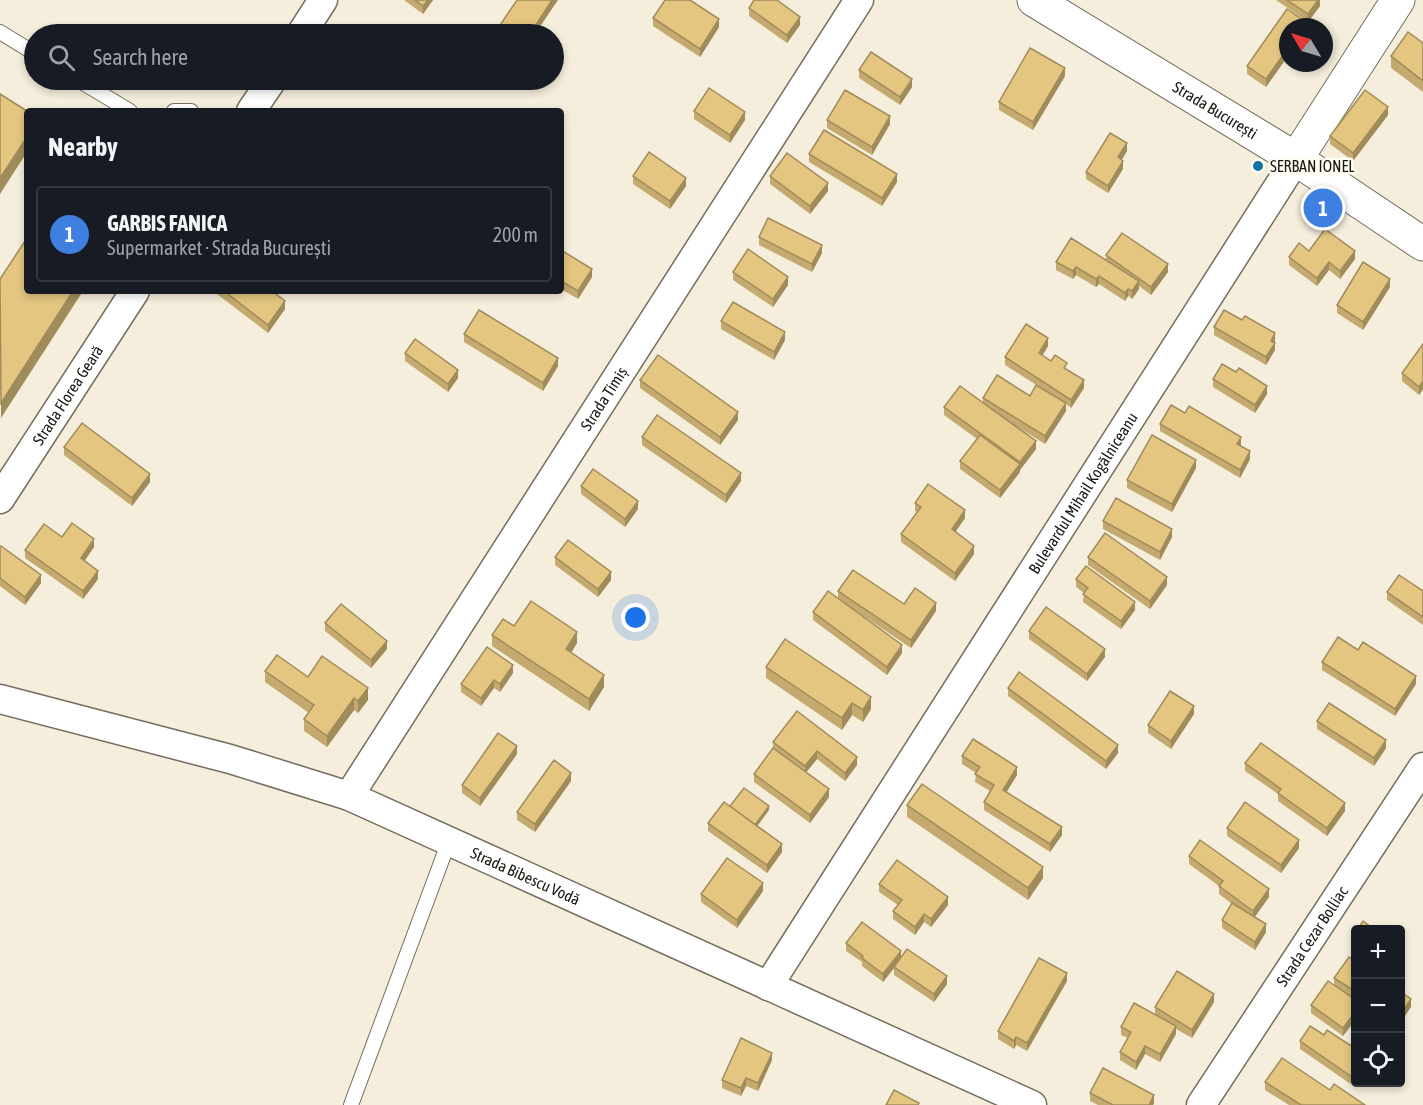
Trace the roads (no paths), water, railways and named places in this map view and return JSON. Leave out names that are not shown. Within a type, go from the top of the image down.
[{"type":"street","points":[[307,24],[323,0]]},
{"type":"street","name":"Strada Timiș","points":[[349,796],[859,0]]},
{"type":"street","name":"Strada București","points":[[1034,0],[1296,159],[1423,244]]},
{"type":"street","name":"Bulevardul Mihail Kogălniceanu","points":[[768,986],[1398,0]]},
{"type":"street","points":[[253,108],[265,90]]},
{"type":"street","name":"Strada Florea Geară","points":[[0,499],[133,294]]},
{"type":"street","name":"Strada Bibescu Vodă","points":[[0,699],[230,759],[349,796],[1032,1105]]},
{"type":"street","name":"Strada Cezar Bolliac","points":[[1201,1105],[1423,768]]},
{"type":"lane","points":[[0,32],[24,47]]},
{"type":"lane","points":[[95,90],[125,108]]},
{"type":"lane","points":[[351,1105],[449,841]]},
{"type":"place","name":"SERBAN IONEL","points":[[1258,166]]},
{"type":"place","name":"GARBIS FANICA","points":[[1323,208]]}]
